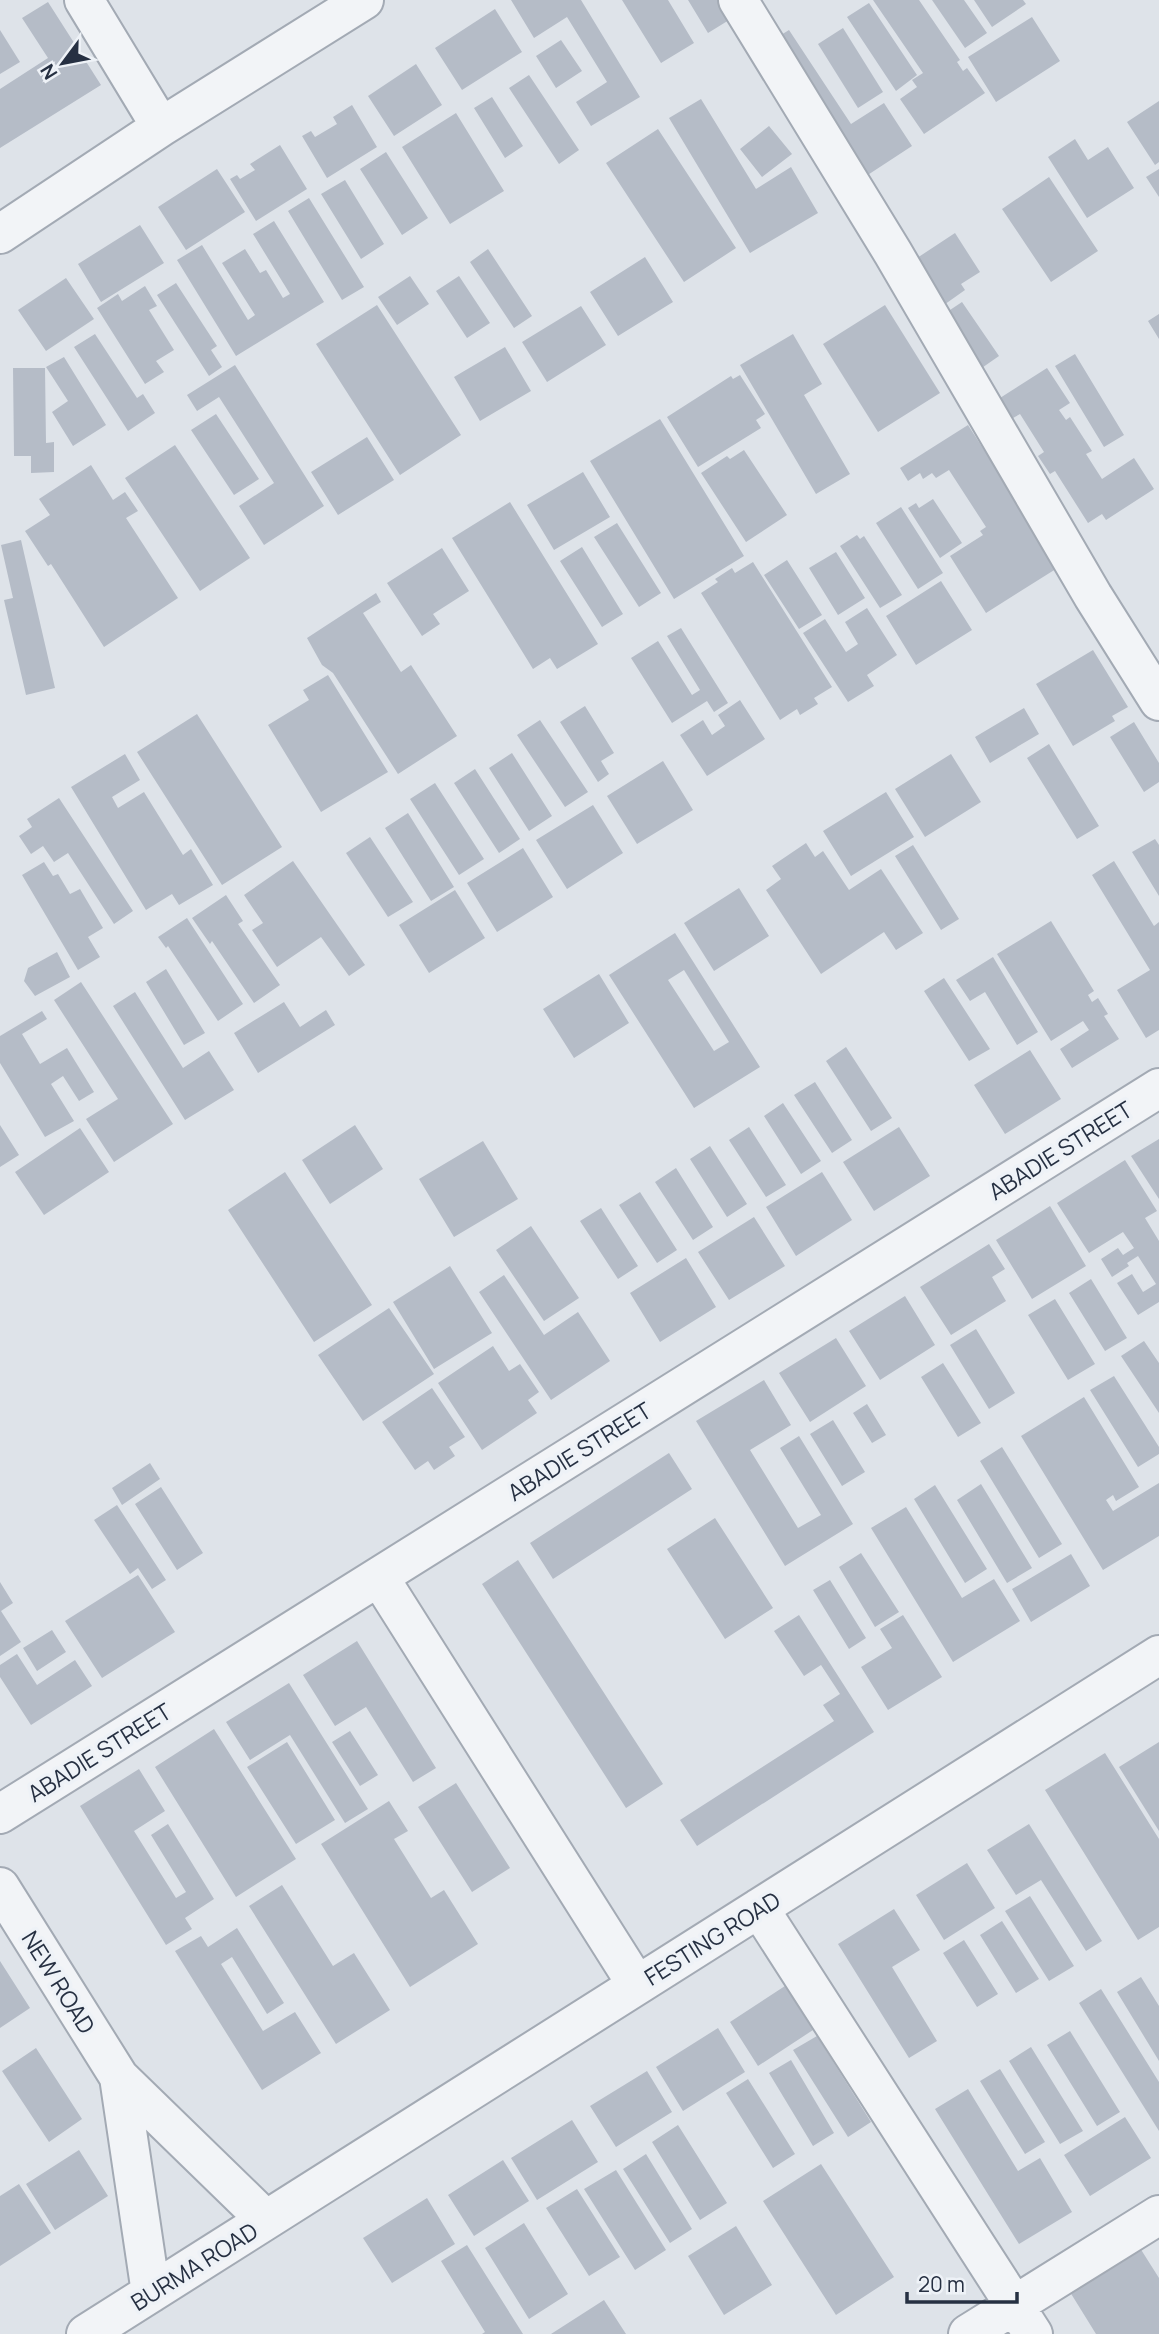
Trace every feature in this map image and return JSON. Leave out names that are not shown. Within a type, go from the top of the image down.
[{"type":"street","points":[[84,0],[162,127]]},
{"type":"street","points":[[0,234],[162,127],[364,0]]},
{"type":"street","points":[[738,0],[883,237],[1093,596],[1159,701]]},
{"type":"street","name":"ABADIE STREET","points":[[0,1814],[1159,1088]]},
{"type":"street","points":[[379,1577],[638,1985]]},
{"type":"street","name":"FESTING ROAD","points":[[266,2220],[1159,1655]]},
{"type":"street","name":"NEW ROAD","points":[[0,1886],[119,2077],[266,2220]]},
{"type":"street","points":[[759,1908],[1024,2319]]},
{"type":"street","name":"NEW ROAD","points":[[119,2077],[151,2293]]},
{"type":"street","points":[[968,2334],[1024,2319],[1159,2215]]},
{"type":"street","name":"BURMA ROAD","points":[[86,2334],[266,2220]]},
{"type":"building","points":[[511,0],[581,0],[640,97],[591,126],[576,102],[607,82],[567,17],[534,38]]},
{"type":"building","points":[[622,0],[668,0],[694,43],[661,63]]},
{"type":"building","points":[[688,0],[724,0],[734,17],[708,33]]},
{"type":"building","points":[[873,0],[919,0],[960,60],[957,62],[963,71],[967,68],[985,93],[924,134],[900,99],[917,87],[912,80],[923,73]]},
{"type":"building","points":[[932,0],[964,0],[987,33],[965,48]]},
{"type":"building","points":[[974,0],[1023,0],[1026,4],[992,27]]},
{"type":"building","points":[[48,2],[101,85],[0,148],[0,89],[48,58],[22,18]]},
{"type":"building","points":[[869,3],[917,75],[896,91],[847,17]]},
{"type":"building","points":[[495,9],[522,52],[462,90],[435,48]]},
{"type":"building","points":[[1032,17],[1060,61],[996,102],[968,57]]},
{"type":"building","points":[[843,28],[883,92],[858,108],[818,44]]},
{"type":"building","points":[[0,30],[20,62],[0,74]]},
{"type":"building","points":[[789,30],[851,124],[884,103],[912,146],[857,182],[768,43]]},
{"type":"building","points":[[561,40],[582,71],[556,88],[536,56]]},
{"type":"building","points":[[416,64],[442,105],[394,136],[368,96]]},
{"type":"building","points":[[529,75],[579,150],[559,164],[509,88]]},
{"type":"building","points":[[492,97],[523,146],[505,158],[474,108]]},
{"type":"building","points":[[701,99],[756,189],[791,167],[818,213],[750,253],[669,118]]},
{"type":"building","points":[[1159,101],[1159,162],[1155,165],[1127,122]]},
{"type":"building","points":[[352,105],[377,147],[327,178],[302,136],[311,131],[315,137],[337,124],[333,117]]},
{"type":"building","points":[[456,113],[504,191],[450,224],[402,147]]},
{"type":"building","points":[[769,126],[792,154],[762,177],[740,149]]},
{"type":"building","points":[[658,129],[736,248],[684,282],[606,163]]},
{"type":"building","points":[[1075,139],[1088,160],[1108,147],[1134,188],[1087,218],[1048,157]]},
{"type":"building","points":[[280,145],[307,189],[256,221],[230,179],[237,175],[240,179],[255,170],[250,164]]},
{"type":"building","points":[[386,152],[428,218],[402,235],[360,169]]},
{"type":"building","points":[[217,169],[245,212],[186,250],[158,207]]},
{"type":"building","points":[[1159,169],[1159,197],[1146,177]]},
{"type":"building","points":[[1049,177],[1098,251],[1051,282],[1002,209]]},
{"type":"building","points":[[345,180],[384,244],[361,259],[321,194]]},
{"type":"building","points":[[309,198],[364,287],[342,300],[288,211]]},
{"type":"building","points":[[274,221],[324,302],[236,356],[177,260],[202,245],[248,320],[255,315],[222,263],[245,249],[260,273],[266,270],[283,298],[290,294],[253,234]]},
{"type":"building","points":[[140,225],[164,263],[101,302],[78,264]]},
{"type":"building","points":[[955,233],[980,272],[961,284],[965,290],[941,307],[911,262]]},
{"type":"building","points":[[488,249],[532,316],[514,328],[470,262]]},
{"type":"building","points":[[645,257],[673,302],[618,336],[590,292]]},
{"type":"building","points":[[410,276],[429,304],[397,325],[378,297]]},
{"type":"building","points":[[459,276],[490,323],[467,338],[436,291]]},
{"type":"building","points":[[66,278],[94,319],[46,351],[18,310]]},
{"type":"building","points":[[176,283],[217,346],[211,350],[222,367],[209,376],[157,295]]},
{"type":"building","points":[[145,286],[157,306],[149,310],[174,350],[156,361],[164,372],[145,384],[97,308],[118,294],[122,301]]},
{"type":"building","points":[[962,302],[999,356],[976,372],[938,318]]},
{"type":"building","points":[[377,305],[461,435],[400,475],[316,344]]},
{"type":"building","points":[[885,305],[940,393],[878,432],[823,344]]},
{"type":"building","points":[[581,306],[606,345],[547,382],[522,342]]},
{"type":"building","points":[[1159,314],[1159,339],[1148,321]]},
{"type":"building","points":[[95,334],[137,398],[143,394],[155,413],[128,431],[74,347]]},
{"type":"building","points":[[793,334],[822,384],[804,395],[850,474],[816,494],[740,365]]},
{"type":"building","points":[[505,347],[531,391],[480,421],[454,377]]},
{"type":"building","points":[[1075,354],[1124,435],[1104,447],[1055,366]]},
{"type":"building","points":[[64,357],[106,425],[73,446],[52,412],[68,401],[46,367]]},
{"type":"building","points":[[235,365],[324,506],[264,545],[239,506],[274,483],[219,397],[197,411],[187,395]]},
{"type":"building","points":[[13,368],[45,368],[46,443],[54,442],[54,472],[31,473],[31,456],[14,456]]},
{"type":"building","points":[[1047,368],[1070,403],[1059,410],[1066,420],[1070,417],[1092,451],[1086,454],[1102,479],[1134,458],[1154,489],[1106,520],[1102,514],[1088,523],[1055,471],[1050,474],[1038,456],[1044,452],[1020,414],[1013,418],[1000,398]]},
{"type":"building","points":[[740,375],[765,414],[756,420],[761,428],[698,467],[667,417],[731,376],[733,379]]},
{"type":"building","points":[[216,414],[259,479],[234,495],[191,430]]},
{"type":"building","points":[[660,419],[744,556],[674,599],[590,461]]},
{"type":"building","points":[[968,425],[1059,567],[986,613],[950,556],[983,535],[980,531],[986,527],[949,470],[936,478],[932,473],[923,479],[920,473],[908,481],[900,468]]},
{"type":"building","points":[[367,437],[394,480],[338,515],[311,472]]},
{"type":"building","points":[[175,445],[250,558],[200,591],[125,478]]},
{"type":"building","points":[[744,450],[787,515],[746,542],[701,473],[727,456],[730,459]]},
{"type":"building","points":[[91,465],[113,500],[125,492],[138,511],[126,518],[178,598],[104,647],[51,564],[48,566],[25,531],[50,515],[39,499]]},
{"type":"building","points":[[583,472],[610,517],[554,550],[527,505]]},
{"type":"building","points":[[933,499],[962,543],[940,558],[908,508],[916,503],[919,508]]},
{"type":"building","points":[[510,502],[598,644],[557,669],[550,658],[533,669],[452,538]]},
{"type":"building","points":[[901,507],[943,573],[918,589],[876,523]]},
{"type":"building","points":[[617,523],[661,593],[639,607],[594,537]]},
{"type":"building","points":[[857,535],[860,539],[864,536],[902,595],[880,608],[840,546]]},
{"type":"building","points":[[21,540],[55,688],[26,695],[4,600],[13,598],[1,545]]},
{"type":"building","points":[[582,547],[623,614],[602,627],[560,561]]},
{"type":"building","points":[[442,548],[469,591],[433,614],[440,624],[422,636],[387,583]]},
{"type":"building","points":[[836,552],[865,598],[838,615],[809,568]]},
{"type":"building","points":[[787,560],[822,615],[799,629],[764,575]]},
{"type":"building","points":[[753,562],[832,687],[814,698],[818,704],[800,715],[797,709],[780,720],[701,593],[718,582],[715,579],[732,568],[735,573]]},
{"type":"building","points":[[941,581],[972,630],[916,665],[886,616]]},
{"type":"building","points":[[376,593],[381,602],[363,613],[401,672],[411,665],[457,736],[398,774],[333,673],[322,665],[307,638]]},
{"type":"building","points":[[867,608],[897,655],[867,675],[874,686],[848,702],[803,633],[825,619],[846,652],[858,644],[845,622]]},
{"type":"building","points":[[681,628],[728,703],[714,712],[707,701],[672,723],[631,658],[658,641],[692,695],[700,690],[667,636]]},
{"type":"building","points":[[1093,650],[1128,707],[1112,716],[1115,721],[1073,746],[1036,684]]},
{"type":"building","points":[[328,675],[388,772],[321,812],[268,725],[309,700],[303,690]]},
{"type":"building","points":[[740,700],[765,739],[707,776],[680,735],[703,720],[712,735],[725,726],[718,715]]},
{"type":"building","points":[[585,706],[614,753],[601,761],[609,774],[598,782],[560,722]]},
{"type":"building","points":[[1024,708],[1039,734],[990,763],[975,737]]},
{"type":"building","points":[[197,714],[282,847],[222,885],[137,752]]},
{"type":"building","points":[[540,720],[588,792],[565,807],[517,735]]},
{"type":"building","points":[[1134,722],[1159,763],[1159,782],[1144,792],[1110,737]]},
{"type":"building","points":[[1049,744],[1099,826],[1077,839],[1027,758]]},
{"type":"building","points":[[512,753],[552,816],[529,831],[489,768]]},
{"type":"building","points":[[125,754],[140,780],[112,797],[118,808],[144,792],[183,855],[191,849],[213,885],[179,905],[172,894],[146,910],[71,787]]},
{"type":"building","points":[[951,754],[981,802],[925,837],[895,789]]},
{"type":"building","points":[[663,761],[693,810],[637,844],[607,796]]},
{"type":"building","points":[[475,769],[520,839],[499,853],[454,783]]},
{"type":"building","points":[[435,783],[484,859],[459,875],[410,799]]},
{"type":"building","points":[[886,792],[914,837],[851,876],[823,831]]},
{"type":"building","points":[[59,798],[133,911],[114,924],[68,853],[54,862],[43,846],[31,854],[19,836],[32,827],[27,819]]},
{"type":"building","points":[[593,805],[623,853],[567,889],[536,840]]},
{"type":"building","points":[[408,813],[454,887],[431,901],[385,828]]},
{"type":"building","points":[[370,837],[413,902],[388,917],[346,853]]},
{"type":"building","points":[[1155,839],[1159,845],[1159,896],[1132,852]]},
{"type":"building","points":[[806,843],[815,857],[823,851],[849,890],[881,869],[923,933],[896,950],[884,932],[821,974],[766,890],[781,879],[772,866]]},
{"type":"building","points":[[913,845],[959,919],[941,930],[895,856]]},
{"type":"building","points":[[523,848],[553,897],[497,932],[467,883]]},
{"type":"building","points":[[293,861],[365,965],[349,976],[321,937],[277,967],[252,930],[263,923],[244,895]]},
{"type":"building","points":[[1114,861],[1154,926],[1159,922],[1159,1030],[1146,1038],[1117,990],[1150,970],[1092,875]]},
{"type":"building","points":[[44,862],[53,876],[58,874],[70,894],[80,889],[103,928],[88,937],[100,957],[78,970],[22,875]]},
{"type":"building","points":[[739,888],[769,936],[714,971],[684,923]]},
{"type":"building","points":[[455,890],[485,938],[429,973],[399,925]]},
{"type":"building","points":[[226,895],[243,921],[238,924],[280,985],[254,1003],[212,941],[210,944],[192,918]]},
{"type":"building","points":[[187,918],[243,1004],[218,1021],[168,946],[166,948],[158,937]]},
{"type":"building","points":[[1051,921],[1094,991],[1088,995],[1092,1002],[1098,998],[1108,1014],[1104,1016],[1119,1039],[1072,1068],[1060,1049],[1089,1030],[1083,1021],[1051,1041],[997,954]]},
{"type":"building","points":[[675,933],[760,1067],[694,1108],[609,975]],"holes":[[[684,970],[729,1042],[714,1051],[668,980]]]},
{"type":"building","points":[[57,952],[70,977],[35,996],[24,981],[28,968]]},
{"type":"building","points":[[993,957],[1038,1032],[1017,1045],[985,992],[970,1001],[956,980]]},
{"type":"building","points":[[166,969],[205,1033],[184,1045],[146,982]]},
{"type":"building","points":[[599,974],[629,1023],[574,1058],[543,1009]]},
{"type":"building","points":[[944,978],[990,1049],[969,1061],[924,991]]},
{"type":"building","points":[[81,982],[173,1124],[114,1162],[86,1119],[118,1099],[54,1000]]},
{"type":"building","points":[[135,992],[183,1068],[209,1051],[234,1090],[185,1120],[113,1006]]},
{"type":"building","points":[[284,1002],[300,1027],[326,1010],[335,1025],[258,1073],[234,1033]]},
{"type":"building","points":[[42,1011],[47,1019],[22,1034],[40,1064],[67,1048],[94,1092],[79,1101],[63,1076],[51,1084],[74,1121],[45,1137],[0,1063],[0,1036]]},
{"type":"building","points":[[846,1047],[892,1118],[871,1131],[826,1061]]},
{"type":"building","points":[[1030,1050],[1061,1099],[1005,1134],[974,1085]]},
{"type":"building","points":[[815,1082],[852,1140],[832,1153],[794,1095]]},
{"type":"building","points":[[783,1103],[821,1161],[801,1174],[764,1116]]},
{"type":"building","points":[[0,1125],[19,1155],[0,1167]]},
{"type":"building","points":[[355,1125],[383,1169],[330,1204],[302,1160]]},
{"type":"building","points":[[749,1127],[786,1185],[766,1197],[729,1140]]},
{"type":"building","points":[[899,1127],[930,1176],[874,1211],[843,1162]]},
{"type":"building","points":[[80,1128],[109,1172],[44,1215],[15,1172]]},
{"type":"building","points":[[1159,1139],[1159,1199],[1131,1156]]},
{"type":"building","points":[[483,1141],[518,1199],[454,1237],[419,1179]]},
{"type":"building","points":[[710,1146],[747,1204],[727,1217],[690,1159]]},
{"type":"building","points":[[1125,1160],[1157,1211],[1145,1218],[1159,1241],[1159,1302],[1138,1315],[1117,1283],[1132,1274],[1143,1292],[1156,1284],[1138,1256],[1127,1263],[1129,1266],[1112,1277],[1101,1259],[1118,1248],[1123,1255],[1134,1248],[1123,1232],[1089,1253],[1057,1203]]},
{"type":"building","points":[[676,1168],[713,1227],[693,1240],[655,1182]]},
{"type":"building","points":[[285,1172],[372,1305],[314,1342],[228,1210]]},
{"type":"building","points":[[822,1172],[852,1220],[796,1256],[766,1207]]},
{"type":"building","points":[[640,1192],[677,1250],[657,1263],[619,1205]]},
{"type":"building","points":[[1050,1206],[1086,1266],[1032,1299],[996,1240]]},
{"type":"building","points":[[601,1208],[638,1266],[618,1279],[580,1221]]},
{"type":"building","points":[[754,1217],[785,1266],[729,1300],[698,1252]]},
{"type":"building","points":[[531,1226],[579,1298],[544,1321],[496,1250]]},
{"type":"building","points":[[989,1244],[1005,1269],[992,1277],[1006,1301],[951,1335],[920,1287]]},
{"type":"building","points":[[686,1258],[716,1307],[660,1342],[630,1293]]},
{"type":"building","points":[[450,1266],[492,1333],[434,1369],[393,1302]]},
{"type":"building","points":[[504,1275],[544,1335],[578,1312],[610,1361],[551,1400],[479,1292]]},
{"type":"building","points":[[1091,1279],[1127,1338],[1105,1351],[1069,1293]]},
{"type":"building","points":[[905,1296],[935,1345],[880,1380],[849,1331]]},
{"type":"building","points":[[1055,1299],[1095,1364],[1068,1380],[1028,1315]]},
{"type":"building","points":[[389,1308],[434,1374],[363,1421],[318,1355]]},
{"type":"building","points":[[976,1329],[1015,1393],[989,1409],[950,1345]]},
{"type":"building","points":[[836,1338],[866,1386],[810,1422],[779,1373]]},
{"type":"building","points":[[1144,1341],[1159,1363],[1159,1413],[1121,1356]]},
{"type":"building","points":[[493,1346],[509,1371],[520,1364],[539,1392],[528,1400],[537,1413],[482,1450],[438,1383]]},
{"type":"building","points":[[943,1363],[981,1423],[958,1437],[921,1377]]},
{"type":"building","points":[[1114,1376],[1159,1447],[1159,1454],[1138,1467],[1090,1390]]},
{"type":"building","points":[[764,1380],[791,1425],[750,1450],[798,1528],[821,1515],[780,1448],[799,1436],[853,1524],[785,1566],[696,1421]]},
{"type":"building","points":[[432,1388],[465,1437],[449,1447],[455,1456],[434,1470],[428,1461],[415,1470],[382,1422]]},
{"type":"building","points":[[1084,1397],[1139,1487],[1116,1501],[1113,1495],[1106,1500],[1113,1511],[1159,1483],[1159,1536],[1103,1570],[1021,1436]]},
{"type":"building","points":[[867,1404],[886,1435],[872,1443],[853,1413]]},
{"type":"building","points":[[833,1420],[865,1472],[842,1486],[810,1434]]},
{"type":"building","points":[[1002,1447],[1062,1544],[1039,1558],[980,1461]]},
{"type":"building","points":[[669,1453],[692,1489],[553,1579],[530,1543]]},
{"type":"building","points":[[150,1463],[160,1479],[122,1505],[112,1488]]},
{"type":"building","points":[[981,1484],[1032,1568],[1007,1583],[957,1500]]},
{"type":"building","points":[[935,1485],[987,1569],[965,1583],[914,1499]]},
{"type":"building","points":[[161,1487],[203,1553],[177,1570],[135,1504]]},
{"type":"building","points":[[117,1505],[166,1580],[152,1589],[138,1568],[130,1574],[94,1520]]},
{"type":"building","points":[[906,1507],[962,1598],[994,1579],[1020,1621],[953,1662],[871,1528]]},
{"type":"building","points":[[715,1518],[773,1608],[725,1639],[667,1549]]},
{"type":"building","points":[[861,1553],[899,1612],[875,1627],[839,1567]]},
{"type":"building","points":[[1071,1554],[1090,1586],[1031,1622],[1012,1589]]},
{"type":"building","points":[[518,1560],[663,1784],[626,1808],[482,1584]]},
{"type":"building","points":[[138,1575],[175,1632],[102,1678],[65,1621]]},
{"type":"building","points":[[830,1580],[866,1638],[849,1649],[813,1590]]},
{"type":"building","points":[[0,1582],[13,1603],[1,1611],[21,1642],[0,1656]]},
{"type":"building","points":[[799,1615],[874,1732],[697,1846],[680,1820],[834,1721],[823,1705],[840,1694],[821,1665],[804,1676],[774,1631]]},
{"type":"building","points":[[903,1615],[942,1677],[888,1710],[861,1667],[892,1648],[880,1629]]},
{"type":"building","points":[[52,1630],[66,1652],[37,1671],[23,1648]]},
{"type":"building","points":[[357,1641],[436,1768],[413,1782],[366,1707],[335,1726],[303,1675]]},
{"type":"building","points":[[17,1654],[37,1685],[75,1660],[92,1686],[31,1725],[0,1677],[0,1665]]},
{"type":"building","points":[[289,1683],[368,1809],[345,1823],[290,1735],[250,1760],[226,1722]]},
{"type":"building","points":[[214,1729],[296,1859],[236,1897],[155,1767]]},
{"type":"building","points":[[350,1731],[378,1775],[360,1786],[332,1742]]},
{"type":"building","points":[[287,1742],[335,1820],[296,1844],[247,1767]]},
{"type":"building","points":[[1159,1742],[1159,1831],[1119,1767]]},
{"type":"building","points":[[1105,1753],[1159,1839],[1159,1927],[1138,1940],[1045,1790]]},
{"type":"building","points":[[139,1769],[165,1811],[134,1831],[176,1898],[186,1892],[151,1835],[168,1824],[214,1899],[185,1918],[192,1929],[166,1945],[80,1806]]},
{"type":"building","points":[[456,1783],[510,1868],[472,1892],[418,1807]]},
{"type":"building","points":[[389,1801],[408,1831],[394,1839],[431,1898],[444,1890],[478,1944],[410,1987],[321,1844]]},
{"type":"building","points":[[1029,1824],[1102,1941],[1086,1951],[1041,1880],[1016,1895],[987,1850]]},
{"type":"building","points":[[967,1863],[995,1908],[944,1940],[916,1895]]},
{"type":"building","points":[[282,1885],[333,1966],[354,1953],[390,2010],[336,2044],[249,1906]]},
{"type":"building","points":[[1030,1896],[1074,1966],[1049,1981],[1005,1911]]},
{"type":"building","points":[[894,1909],[920,1950],[892,1967],[937,2041],[909,2058],[838,1944]]},
{"type":"building","points":[[1002,1921],[1039,1979],[1016,1993],[980,1935]]},
{"type":"building","points":[[237,1928],[284,2003],[267,2014],[232,1957],[221,1964],[263,2031],[295,2012],[321,2053],[262,2090],[175,1951],[201,1936],[208,1947]]},
{"type":"building","points":[[964,1940],[998,1994],[977,2007],[943,1953]]},
{"type":"building","points":[[0,1961],[30,2008],[0,2028]]},
{"type":"building","points":[[1141,1977],[1159,2006],[1159,2061],[1117,1992]]},
{"type":"building","points":[[785,1986],[813,2030],[758,2066],[730,2022]]},
{"type":"building","points":[[1101,1989],[1159,2082],[1159,2131],[1079,2003]]},
{"type":"building","points":[[718,2028],[745,2072],[683,2111],[656,2067]]},
{"type":"building","points":[[1070,2031],[1120,2112],[1097,2126],[1047,2045]]},
{"type":"building","points":[[817,2036],[871,2122],[848,2137],[793,2050]]},
{"type":"building","points":[[1031,2047],[1083,2131],[1060,2144],[1009,2061]]},
{"type":"building","points":[[36,2048],[82,2119],[49,2142],[2,2071]]},
{"type":"building","points":[[791,2060],[834,2133],[813,2146],[769,2073]]},
{"type":"building","points":[[1000,2069],[1045,2142],[1025,2154],[980,2081]]},
{"type":"building","points":[[647,2071],[672,2112],[616,2147],[590,2106]]},
{"type":"building","points":[[748,2079],[795,2154],[773,2168],[726,2093]]},
{"type":"building","points":[[968,2089],[1018,2171],[1040,2158],[1072,2212],[1019,2244],[935,2109]]},
{"type":"building","points":[[1125,2117],[1151,2158],[1090,2196],[1064,2155]]},
{"type":"building","points":[[572,2120],[598,2162],[537,2200],[511,2158]]},
{"type":"building","points":[[678,2125],[727,2203],[700,2220],[652,2142]]},
{"type":"building","points":[[79,2150],[108,2196],[55,2230],[26,2184]]},
{"type":"building","points":[[646,2154],[692,2229],[670,2243],[623,2169]]},
{"type":"building","points":[[503,2160],[529,2201],[474,2236],[448,2195]]},
{"type":"building","points":[[821,2164],[894,2277],[836,2315],[763,2201]]},
{"type":"building","points":[[616,2170],[666,2250],[635,2270],[584,2189]]},
{"type":"building","points":[[19,2184],[51,2233],[0,2266],[0,2196]]},
{"type":"building","points":[[577,2189],[620,2257],[589,2276],[546,2208]]},
{"type":"building","points":[[427,2198],[455,2244],[392,2283],[363,2238]]},
{"type":"building","points":[[524,2223],[568,2294],[529,2319],[485,2248]]},
{"type":"building","points":[[736,2226],[772,2285],[724,2315],[688,2256]]},
{"type":"building","points":[[467,2245],[523,2334],[482,2334],[485,2332],[441,2261]]},
{"type":"building","points":[[1140,2248],[1159,2278],[1159,2334],[1096,2334],[1070,2292]]},
{"type":"building","points":[[604,2300],[626,2334],[551,2334]]}]
